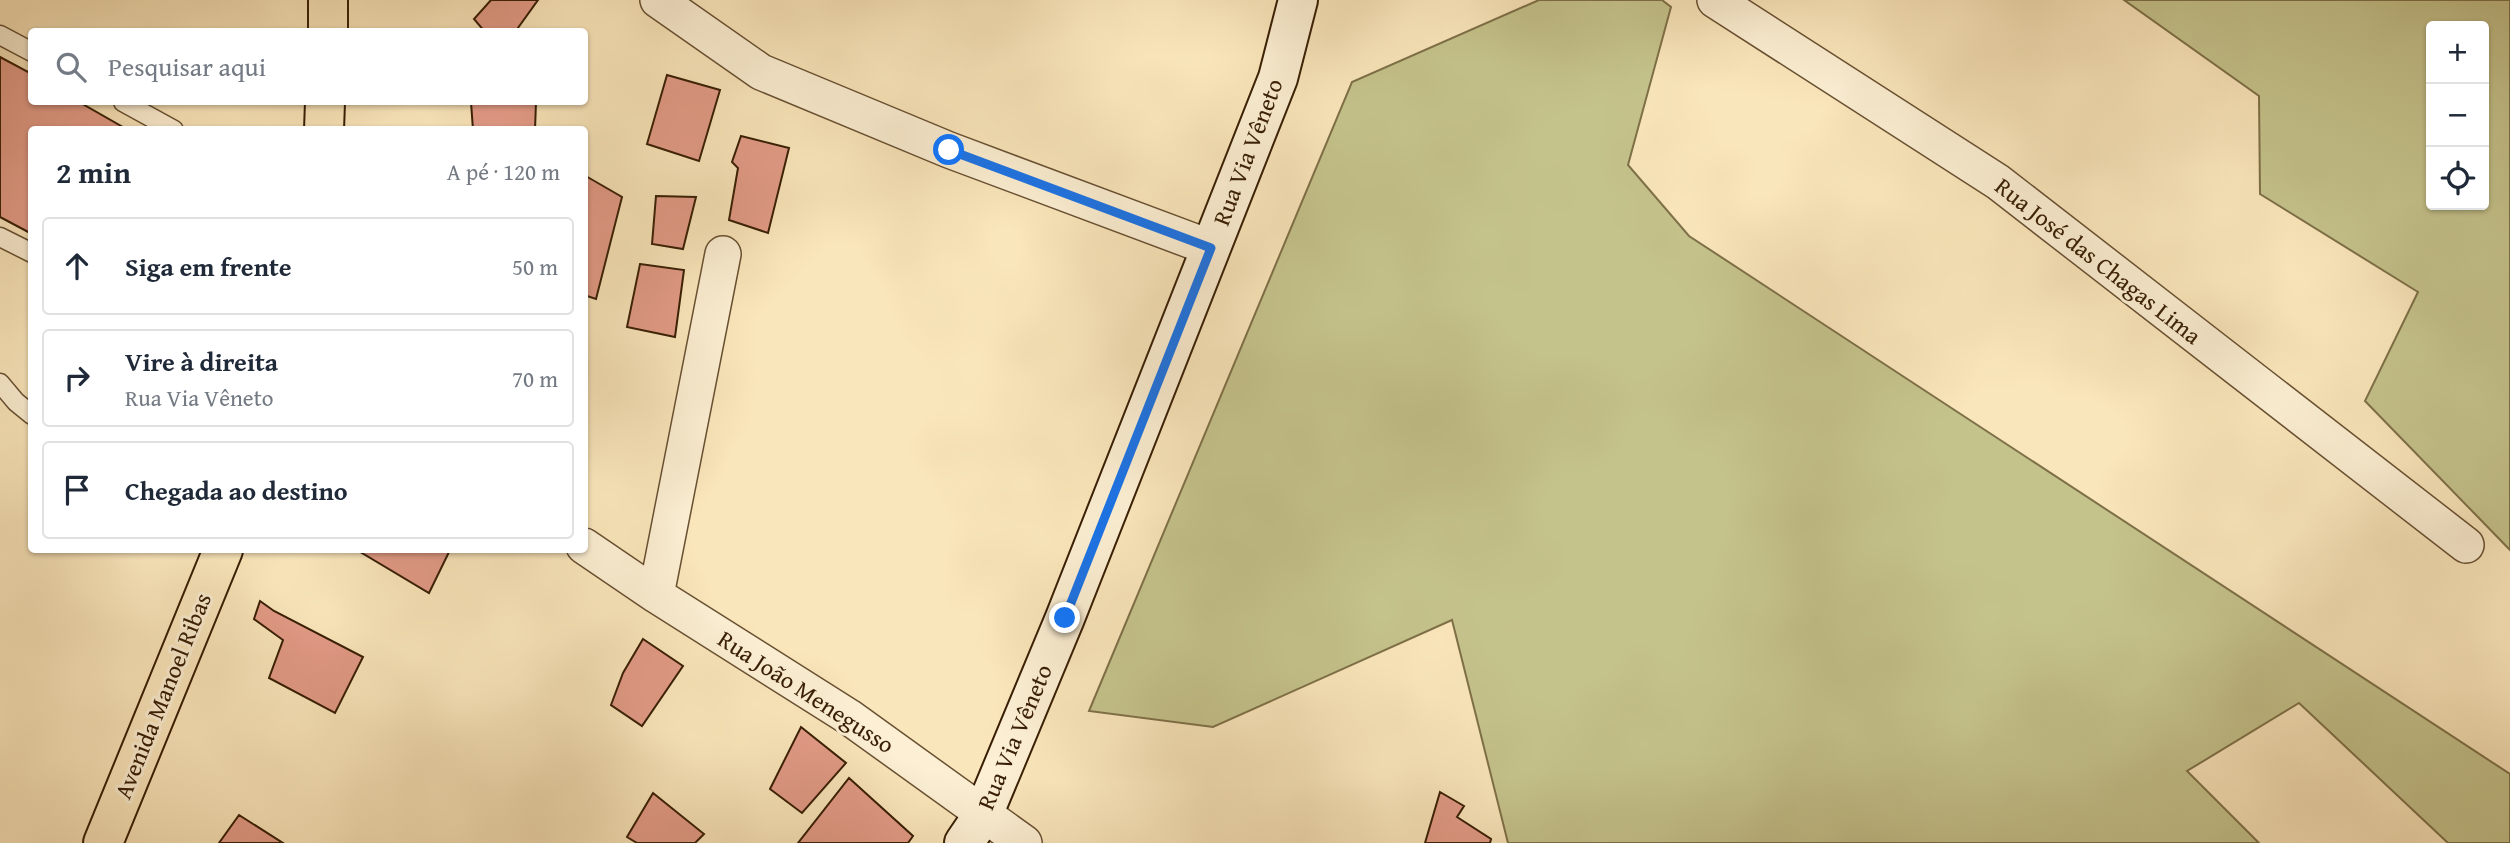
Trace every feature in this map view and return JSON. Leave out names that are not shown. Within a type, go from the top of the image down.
[{"type":"main road","points":[[328,0],[328,28]]},
{"type":"main road","name":"Rua Via Vêneto","points":[[973,829],[1065,618],[1278,78],[1298,0]]},
{"type":"main road","points":[[324,126],[325,105]]},
{"type":"main road","name":"Avenida Manoel Ribas","points":[[103,843],[222,553]]},
{"type":"street","points":[[658,0],[761,72],[949,150],[1211,248]]},
{"type":"street","name":"Rua José das Chagas Lima","points":[[1715,0],[1998,182],[2466,545]]},
{"type":"street","points":[[656,595],[723,254]]},
{"type":"street","name":"Rua João Menegusso","points":[[588,549],[656,595],[849,716],[973,829],[1024,843]]},
{"type":"lane","points":[[0,35],[28,50]]},
{"type":"lane","points":[[128,105],[167,126]]},
{"type":"lane","points":[[0,237],[28,251]]},
{"type":"lane","points":[[0,383],[28,412]]},
{"type":"shaded area","points":[[1539,0],[1662,0],[1671,7],[1628,165],[1689,236],[2510,774],[2510,843],[2448,843],[2299,703],[2187,771],[2259,843],[1508,843],[1452,620],[1213,727],[1089,711],[1352,82]]},
{"type":"shaded area","points":[[2124,0],[2510,0],[2510,550],[2365,401],[2418,292],[2260,194],[2259,96]]},
{"type":"building","points":[[491,0],[538,0],[518,28],[482,28],[474,19]]},
{"type":"building","points":[[0,57],[28,72],[28,105],[84,105],[121,126],[28,126],[28,232],[0,217]]},
{"type":"building","points":[[667,75],[720,90],[699,161],[647,144]]},
{"type":"building","points":[[471,105],[536,105],[535,126],[473,126]]},
{"type":"building","points":[[741,136],[789,148],[768,233],[729,220],[738,168],[732,162]]},
{"type":"building","points":[[588,177],[622,197],[596,299],[588,296]]},
{"type":"building","points":[[656,196],[696,197],[683,249],[652,244]]},
{"type":"building","points":[[640,264],[684,270],[675,337],[627,327]]},
{"type":"building","points":[[362,553],[449,553],[429,593]]},
{"type":"building","points":[[260,601],[363,657],[335,713],[269,678],[283,640],[254,619]]},
{"type":"building","points":[[643,639],[683,666],[642,726],[611,705],[623,673]]},
{"type":"building","points":[[801,727],[846,763],[802,813],[770,789]]},
{"type":"building","points":[[849,778],[913,836],[908,843],[798,843]]},
{"type":"building","points":[[1440,792],[1464,806],[1457,817],[1491,839],[1490,843],[1425,843]]},
{"type":"building","points":[[653,793],[704,834],[695,843],[637,843],[627,837]]},
{"type":"building","points":[[239,815],[283,843],[219,843]]},
{"type":"route","points":[[949,150],[1211,248],[1065,618]]}]
